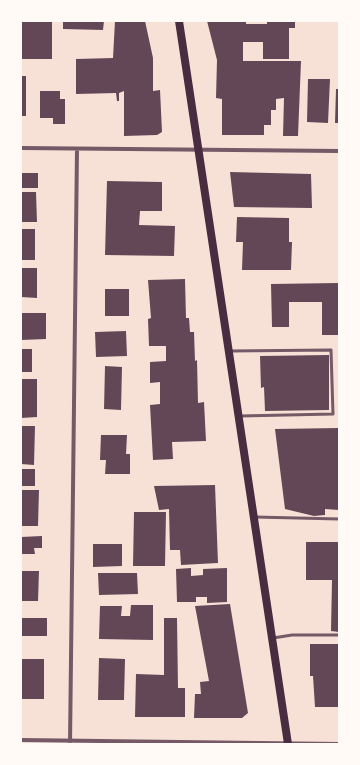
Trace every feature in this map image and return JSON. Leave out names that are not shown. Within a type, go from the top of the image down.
[{"type":"main road","points":[[179,21],[288,744]]},
{"type":"street","points":[[21,148],[339,151]]},
{"type":"street","points":[[70,742],[77,149]]},
{"type":"street","points":[[21,740],[70,742],[339,744]]},
{"type":"lane","points":[[229,351],[331,350],[333,414],[238,416]]},
{"type":"lane","points":[[254,517],[339,519]]},
{"type":"lane","points":[[272,639],[292,635],[339,635]]},
{"type":"building","points":[[21,21],[52,21],[52,59],[21,59]]},
{"type":"building","points":[[63,21],[104,21],[103,30],[63,29]]},
{"type":"building","points":[[115,21],[145,21],[153,58],[153,91],[160,90],[162,132],[157,135],[124,136],[124,91],[119,93],[119,101],[117,101],[116,93],[76,94],[76,59],[113,58]]},
{"type":"building","points":[[207,21],[246,21],[246,24],[267,24],[267,21],[295,21],[295,28],[289,28],[289,59],[263,59],[263,42],[243,42],[243,61],[301,61],[298,136],[283,136],[284,98],[276,99],[276,110],[271,110],[271,125],[264,125],[264,135],[222,135],[222,99],[216,98],[217,60]]},
{"type":"building","points":[[21,76],[26,76],[26,116],[21,116]]},
{"type":"building","points":[[308,79],[330,79],[328,123],[307,122]]},
{"type":"building","points":[[336,89],[339,89],[339,123],[335,123]]},
{"type":"building","points":[[40,91],[60,91],[60,99],[65,99],[65,124],[53,124],[53,118],[40,118]]},
{"type":"building","points":[[230,172],[311,174],[312,208],[234,207]]},
{"type":"building","points":[[21,173],[38,173],[38,188],[21,188]]},
{"type":"building","points":[[107,181],[162,182],[162,211],[140,211],[139,225],[175,226],[174,256],[105,255]]},
{"type":"building","points":[[21,192],[36,192],[37,222],[21,222]]},
{"type":"building","points":[[237,217],[289,218],[289,242],[292,242],[291,270],[242,270],[243,242],[236,242]]},
{"type":"building","points":[[21,229],[35,229],[35,260],[21,260]]},
{"type":"building","points":[[21,268],[37,268],[37,298],[21,297]]},
{"type":"building","points":[[185,279],[186,318],[189,318],[190,332],[194,332],[195,361],[197,360],[198,403],[204,402],[206,441],[172,442],[173,459],[153,460],[150,405],[160,404],[160,382],[150,383],[150,362],[166,361],[166,346],[149,346],[148,319],[151,318],[148,280]]},
{"type":"building","points":[[339,283],[339,335],[322,335],[322,302],[289,302],[289,327],[272,327],[271,284]]},
{"type":"building","points":[[105,289],[129,289],[129,316],[105,316]]},
{"type":"building","points":[[21,313],[46,313],[46,339],[21,340]]},
{"type":"building","points":[[126,331],[127,356],[96,357],[95,332]]},
{"type":"building","points":[[21,349],[32,349],[32,372],[21,372]]},
{"type":"building","points":[[329,355],[329,410],[265,411],[264,387],[261,388],[260,356]]},
{"type":"building","points":[[105,366],[122,367],[121,410],[104,409]]},
{"type":"building","points":[[21,379],[37,379],[37,417],[21,418]]},
{"type":"building","points":[[21,426],[35,426],[34,465],[21,464]]},
{"type":"building","points":[[339,428],[339,510],[325,509],[325,515],[314,516],[285,509],[275,429]]},
{"type":"building","points":[[101,435],[127,435],[126,454],[130,454],[130,474],[105,474],[106,460],[100,460]]},
{"type":"building","points":[[21,469],[35,469],[35,486],[21,486]]},
{"type":"building","points":[[215,485],[218,563],[181,565],[180,550],[170,550],[169,509],[159,510],[154,486]]},
{"type":"building","points":[[21,490],[39,490],[38,526],[21,526]]},
{"type":"building","points":[[134,512],[166,512],[165,566],[133,566]]},
{"type":"building","points":[[42,536],[42,548],[34,548],[35,554],[21,554],[21,537]]},
{"type":"building","points":[[306,542],[339,542],[339,632],[331,631],[332,580],[306,580]]},
{"type":"building","points":[[93,544],[122,544],[122,566],[93,567]]},
{"type":"building","points":[[191,568],[191,576],[203,575],[203,569],[227,568],[227,602],[207,603],[207,597],[196,597],[196,602],[177,602],[176,569]]},
{"type":"building","points":[[21,571],[39,571],[38,601],[21,601]]},
{"type":"building","points":[[98,573],[137,573],[138,594],[99,595]]},
{"type":"building","points":[[230,604],[248,713],[242,718],[194,718],[195,694],[201,694],[200,682],[209,681],[195,606]]},
{"type":"building","points":[[131,605],[153,605],[153,640],[99,639],[100,606],[122,606],[121,616],[130,616]]},
{"type":"building","points":[[21,618],[47,618],[47,636],[21,636]]},
{"type":"building","points":[[164,618],[177,618],[178,688],[185,688],[185,717],[135,717],[136,674],[164,675]]},
{"type":"building","points":[[310,644],[339,644],[339,707],[315,707],[313,676],[310,676]]},
{"type":"building","points":[[99,658],[125,659],[124,700],[98,700]]},
{"type":"building","points":[[21,659],[44,659],[44,699],[21,699]]}]
